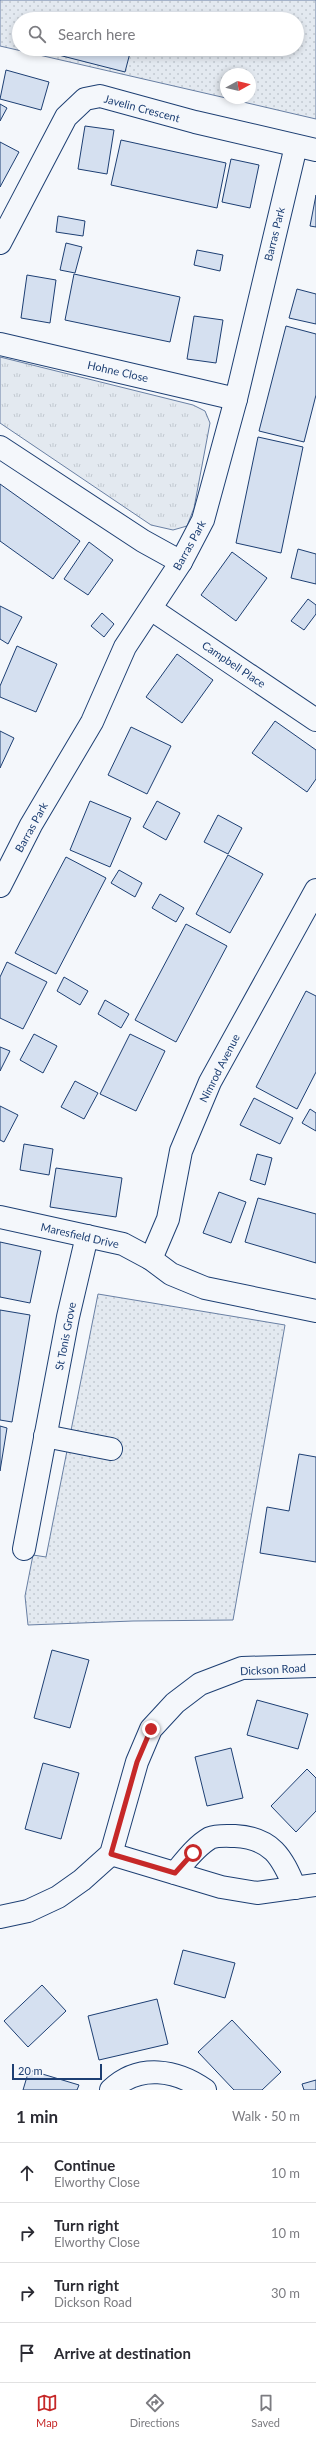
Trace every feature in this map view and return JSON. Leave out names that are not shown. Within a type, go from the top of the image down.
[{"type":"street","name":"Javelin Crescent","points":[[0,243],[66,117],[85,99],[100,96],[195,122],[306,148]]},
{"type":"street","name":"Barras Park","points":[[0,886],[31,825],[92,722],[125,647],[180,562],[203,520],[306,148]]},
{"type":"street","name":"Hohne Close","points":[[0,344],[236,399]]},
{"type":"street","points":[[0,447],[143,541],[180,562]]},
{"type":"street","name":"Campbell Place","points":[[151,609],[316,720]]},
{"type":"street","name":"Nimrod Avenue","points":[[151,1259],[168,1219],[180,1151],[210,1082],[316,890]]},
{"type":"street","name":"Maresfield Drive","points":[[0,1217],[123,1244],[151,1259],[171,1274],[205,1288],[316,1311]]},
{"type":"street","name":"St Tonis Grove","points":[[24,1549],[45,1436],[86,1236]]},
{"type":"street","points":[[45,1436],[111,1449]]},
{"type":"street","name":"Dickson Road","points":[[111,1854],[137,1762],[151,1729],[175,1703],[200,1684],[242,1668],[316,1666]]},
{"type":"street","points":[[175,1873],[193,1853],[211,1838],[248,1837],[274,1849],[285,1863],[295,1888]]},
{"type":"street","points":[[0,1917],[28,1912],[58,1896],[82,1880],[111,1854],[221,1887],[256,1893],[316,1885]]},
{"type":"street","points":[[111,2090],[125,2080],[147,2073],[178,2074],[205,2090]]},
{"type":"green space","points":[[0,0],[316,0],[316,119],[252,104],[256,104],[256,68],[220,68],[220,97],[43,56],[304,56],[304,12],[12,12],[12,49],[0,46]]},
{"type":"green space","points":[[0,357],[193,405],[205,411],[210,423],[194,508],[187,526],[173,530],[151,525],[0,423]]},
{"type":"green space","points":[[98,1294],[285,1325],[233,1620],[133,1621],[28,1625],[25,1596],[33,1555],[46,1557]]},
{"type":"building","points":[[62,56],[129,56],[125,72]]},
{"type":"building","points":[[6,70],[49,82],[41,110],[0,99]]},
{"type":"building","points":[[0,104],[7,108],[0,121]]},
{"type":"building","points":[[85,126],[114,130],[107,174],[78,169]]},
{"type":"building","points":[[121,140],[226,163],[217,208],[111,185]]},
{"type":"building","points":[[0,142],[19,152],[0,187]]},
{"type":"building","points":[[231,159],[259,165],[250,208],[222,202]]},
{"type":"building","points":[[316,195],[316,227],[310,226]]},
{"type":"building","points":[[58,216],[85,221],[83,236],[56,232]]},
{"type":"building","points":[[66,243],[82,247],[75,273],[60,270]]},
{"type":"building","points":[[197,250],[223,255],[220,271],[194,265]]},
{"type":"building","points":[[74,274],[180,297],[170,342],[65,320]]},
{"type":"building","points":[[27,275],[56,280],[50,323],[21,318]]},
{"type":"building","points":[[297,289],[316,294],[316,324],[289,318]]},
{"type":"building","points":[[194,316],[223,320],[216,363],[187,359]]},
{"type":"building","points":[[286,326],[316,334],[316,395],[304,442],[259,431]]},
{"type":"building","points":[[258,437],[303,447],[281,553],[236,543]]},
{"type":"building","points":[[0,484],[80,541],[53,579],[0,541]]},
{"type":"building","points":[[89,542],[113,560],[88,595],[64,579]]},
{"type":"building","points":[[298,549],[316,554],[316,584],[291,578]]},
{"type":"building","points":[[232,552],[267,578],[236,621],[201,595]]},
{"type":"building","points":[[308,599],[316,605],[316,614],[304,630],[291,621]]},
{"type":"building","points":[[0,606],[22,617],[8,644],[0,639]]},
{"type":"building","points":[[102,613],[114,624],[104,637],[91,626]]},
{"type":"building","points":[[17,646],[57,664],[36,712],[0,697],[0,686]]},
{"type":"building","points":[[177,654],[213,680],[182,723],[146,697]]},
{"type":"building","points":[[275,721],[316,750],[316,779],[307,792],[252,753]]},
{"type":"building","points":[[131,727],[171,746],[147,794],[108,775]]},
{"type":"building","points":[[0,731],[14,738],[0,768]]},
{"type":"building","points":[[90,801],[131,818],[110,867],[70,850]]},
{"type":"building","points":[[157,801],[180,813],[166,840],[143,827]]},
{"type":"building","points":[[218,815],[242,828],[228,854],[204,842]]},
{"type":"building","points":[[228,855],[263,874],[230,933],[196,914]]},
{"type":"building","points":[[66,857],[106,878],[56,974],[15,953]]},
{"type":"building","points":[[119,870],[142,883],[135,897],[111,883]]},
{"type":"building","points":[[160,894],[184,908],[176,922],[152,908]]},
{"type":"building","points":[[186,924],[227,946],[176,1042],[135,1020]]},
{"type":"building","points":[[7,962],[47,982],[23,1029],[0,1018],[0,977]]},
{"type":"building","points":[[64,977],[88,991],[80,1005],[57,991]]},
{"type":"building","points":[[306,991],[316,996],[316,1072],[297,1109],[256,1087]]},
{"type":"building","points":[[105,1000],[129,1014],[121,1028],[98,1014]]},
{"type":"building","points":[[34,1034],[57,1046],[43,1073],[20,1060]]},
{"type":"building","points":[[130,1034],[165,1051],[136,1111],[100,1094]]},
{"type":"building","points":[[0,1047],[10,1051],[0,1071]]},
{"type":"building","points":[[75,1081],[98,1093],[84,1119],[61,1107]]},
{"type":"building","points":[[254,1098],[293,1118],[280,1144],[240,1125]]},
{"type":"building","points":[[0,1106],[18,1115],[4,1142],[0,1140]]},
{"type":"building","points":[[310,1109],[316,1113],[316,1131],[302,1123]]},
{"type":"building","points":[[24,1144],[53,1149],[49,1175],[20,1170]]},
{"type":"building","points":[[257,1154],[272,1158],[265,1185],[250,1180]]},
{"type":"building","points":[[56,1168],[122,1178],[116,1217],[50,1207]]},
{"type":"building","points":[[219,1192],[246,1202],[231,1243],[203,1233]]},
{"type":"building","points":[[258,1198],[316,1214],[316,1263],[245,1242]]},
{"type":"building","points":[[0,1242],[41,1251],[30,1303],[0,1297]]},
{"type":"building","points":[[0,1310],[30,1315],[12,1422],[0,1420]]},
{"type":"building","points":[[0,1426],[7,1428],[0,1471]]},
{"type":"building","points":[[299,1454],[316,1457],[316,1562],[260,1553],[267,1507],[289,1511]]},
{"type":"building","points":[[52,1650],[89,1660],[70,1728],[34,1718]]},
{"type":"building","points":[[257,1700],[308,1714],[298,1749],[247,1735]]},
{"type":"building","points":[[231,1748],[243,1798],[207,1806],[195,1757]]},
{"type":"building","points":[[43,1763],[79,1773],[61,1839],[25,1829]]},
{"type":"building","points":[[307,1769],[316,1778],[316,1811],[296,1832],[271,1806]]},
{"type":"building","points":[[183,1950],[235,1963],[225,1998],[174,1984]]},
{"type":"building","points":[[42,1985],[66,2011],[28,2047],[4,2021]]},
{"type":"building","points":[[157,1999],[168,2044],[99,2060],[88,2016]]},
{"type":"building","points":[[232,2020],[281,2072],[262,2090],[234,2090],[198,2052]]},
{"type":"building","points":[[29,2070],[79,2085],[77,2090],[23,2090]]},
{"type":"building","points":[[316,2080],[316,2090],[304,2090],[302,2084]]},
{"type":"route","points":[[151,1729],[137,1762],[111,1854],[175,1873],[193,1853]]}]
